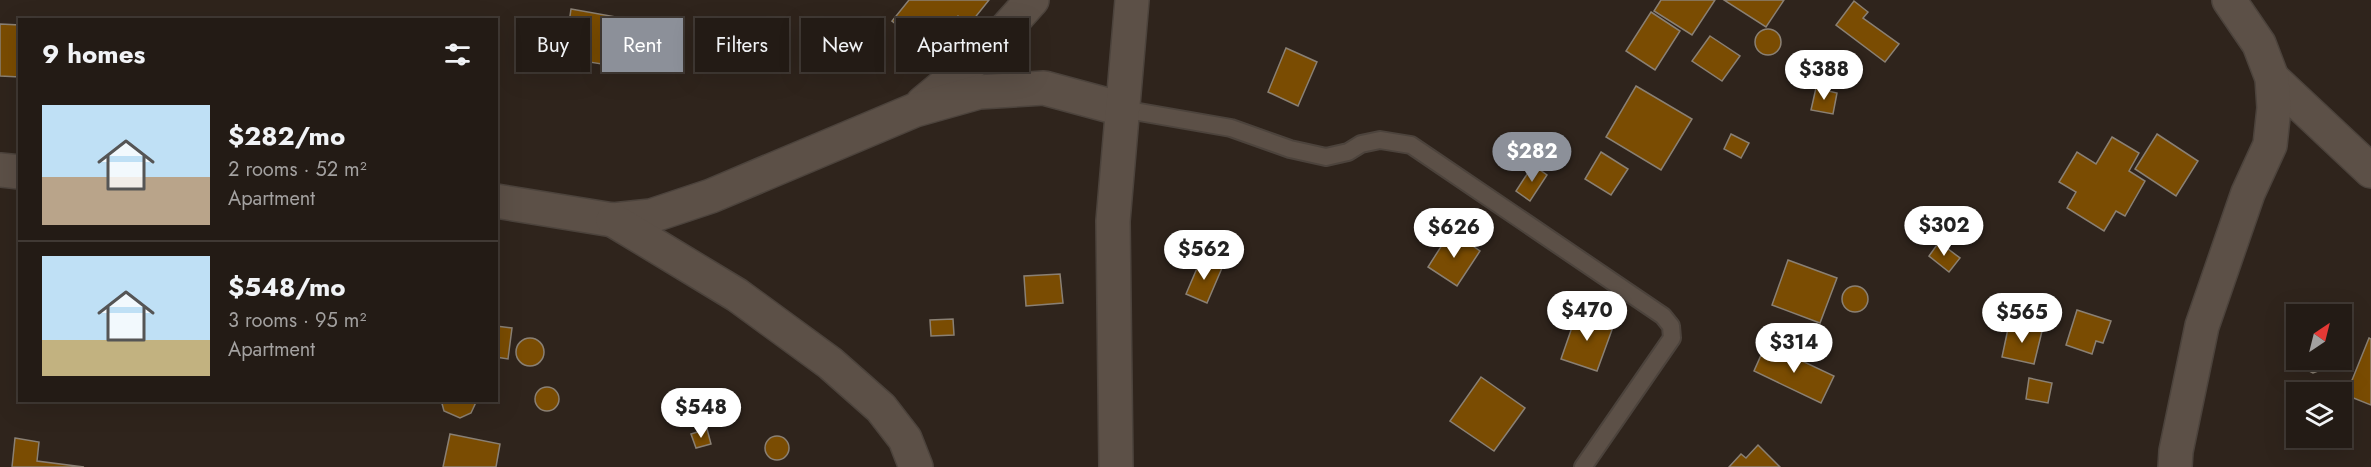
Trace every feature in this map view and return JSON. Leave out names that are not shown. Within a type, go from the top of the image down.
[{"type":"street","points":[[915,110],[987,50],[1032,0]]},
{"type":"street","points":[[1116,467],[1113,221],[1132,0]]},
{"type":"street","points":[[2175,467],[2175,451],[2202,326],[2248,193],[2270,145],[2274,108],[2272,78],[2259,44],[2229,0]]},
{"type":"street","points":[[2272,78],[2371,171]]},
{"type":"street","points":[[498,201],[613,220],[651,216],[711,196],[915,110],[979,92],[1044,88],[1122,109]]},
{"type":"street","points":[[0,170],[18,172]]},
{"type":"street","points":[[613,220],[737,295],[830,363],[881,408],[905,439],[916,467]]},
{"type":"lane","points":[[1122,109],[1231,128],[1290,148],[1326,157],[1348,152],[1361,144],[1380,140],[1411,145],[1663,316],[1671,326],[1672,338],[1583,467]]},
{"type":"building","points":[[909,0],[989,0],[975,18],[958,16],[956,18],[896,18],[896,24],[892,21]]},
{"type":"building","points":[[1661,0],[1715,0],[1692,35],[1654,11]]},
{"type":"building","points":[[1724,0],[1784,0],[1766,27]]},
{"type":"building","points":[[1854,1],[1868,12],[1863,18],[1899,44],[1885,62],[1836,25]]},
{"type":"building","points":[[571,9],[622,18],[602,18],[602,64],[590,62],[590,18],[570,18]]},
{"type":"building","points":[[1651,12],[1680,31],[1655,70],[1626,51]]},
{"type":"building","points":[[0,24],[18,25],[18,77],[0,76]]},
{"type":"building","points":[[1768,29],[1778,32],[1781,42],[1778,52],[1768,55],[1758,52],[1755,42],[1758,32]]},
{"type":"building","points":[[1710,36],[1740,56],[1722,81],[1692,61]]},
{"type":"building","points":[[1286,48],[1317,62],[1298,106],[1268,92]]},
{"type":"building","points":[[1636,86],[1692,119],[1661,170],[1606,137]]},
{"type":"building","points":[[1816,88],[1837,93],[1833,114],[1811,110]]},
{"type":"building","points":[[1731,134],[1749,143],[1741,158],[1724,149]]},
{"type":"building","points":[[2157,134],[2198,161],[2176,196],[2135,169]]},
{"type":"building","points":[[2112,137],[2139,153],[2129,171],[2145,181],[2125,216],[2116,211],[2104,231],[2067,208],[2076,192],[2059,182],[2077,152],[2096,164]]},
{"type":"building","points":[[1601,152],[1628,169],[1611,195],[1585,179]]},
{"type":"building","points":[[1533,165],[1547,175],[1530,201],[1516,191]]},
{"type":"building","points":[[1451,231],[1480,251],[1457,286],[1428,267]]},
{"type":"building","points":[[1216,242],[1222,245],[1225,251],[1222,257],[1216,260],[1210,257],[1207,251],[1210,245]]},
{"type":"building","points":[[1939,242],[1960,258],[1949,272],[1929,256]]},
{"type":"building","points":[[1201,259],[1222,268],[1207,303],[1186,294]]},
{"type":"building","points":[[1788,260],[1837,278],[1820,323],[1772,305]]},
{"type":"building","points":[[1060,274],[1063,303],[1026,306],[1024,276]]},
{"type":"building","points":[[1855,286],[1864,290],[1868,299],[1864,308],[1855,312],[1846,308],[1842,299],[1846,290]]},
{"type":"building","points":[[2077,310],[2111,321],[2103,343],[2096,341],[2092,354],[2066,345]]},
{"type":"building","points":[[1577,313],[1613,327],[1597,371],[1561,359]]},
{"type":"building","points":[[953,319],[954,335],[931,336],[930,320]]},
{"type":"building","points":[[2009,324],[2042,331],[2034,364],[2002,357]]},
{"type":"building","points":[[498,326],[512,328],[508,359],[498,357]]},
{"type":"building","points":[[530,338],[540,342],[544,352],[540,362],[530,366],[520,362],[516,352],[520,342]]},
{"type":"building","points":[[2369,338],[2371,339],[2371,405],[2352,397],[2351,382]]},
{"type":"building","points":[[1766,344],[1834,376],[1821,403],[1754,371]]},
{"type":"building","points":[[1481,377],[1525,408],[1494,451],[1450,421]]},
{"type":"building","points":[[2029,378],[2052,383],[2048,403],[2026,399]]},
{"type":"building","points":[[547,387],[555,391],[559,399],[555,407],[547,411],[539,407],[535,399],[539,391]]},
{"type":"building","points":[[442,402],[476,402],[471,413],[460,418],[444,411]]},
{"type":"building","points":[[707,429],[711,444],[696,448],[691,434]]},
{"type":"building","points":[[450,434],[500,444],[496,467],[443,467]]},
{"type":"building","points":[[777,436],[786,439],[789,448],[786,457],[777,460],[768,457],[765,448],[768,439]]},
{"type":"building","points":[[15,438],[39,442],[37,461],[84,467],[12,467]]},
{"type":"building","points":[[1758,445],[1780,467],[1729,467],[1741,454],[1746,458]]}]
